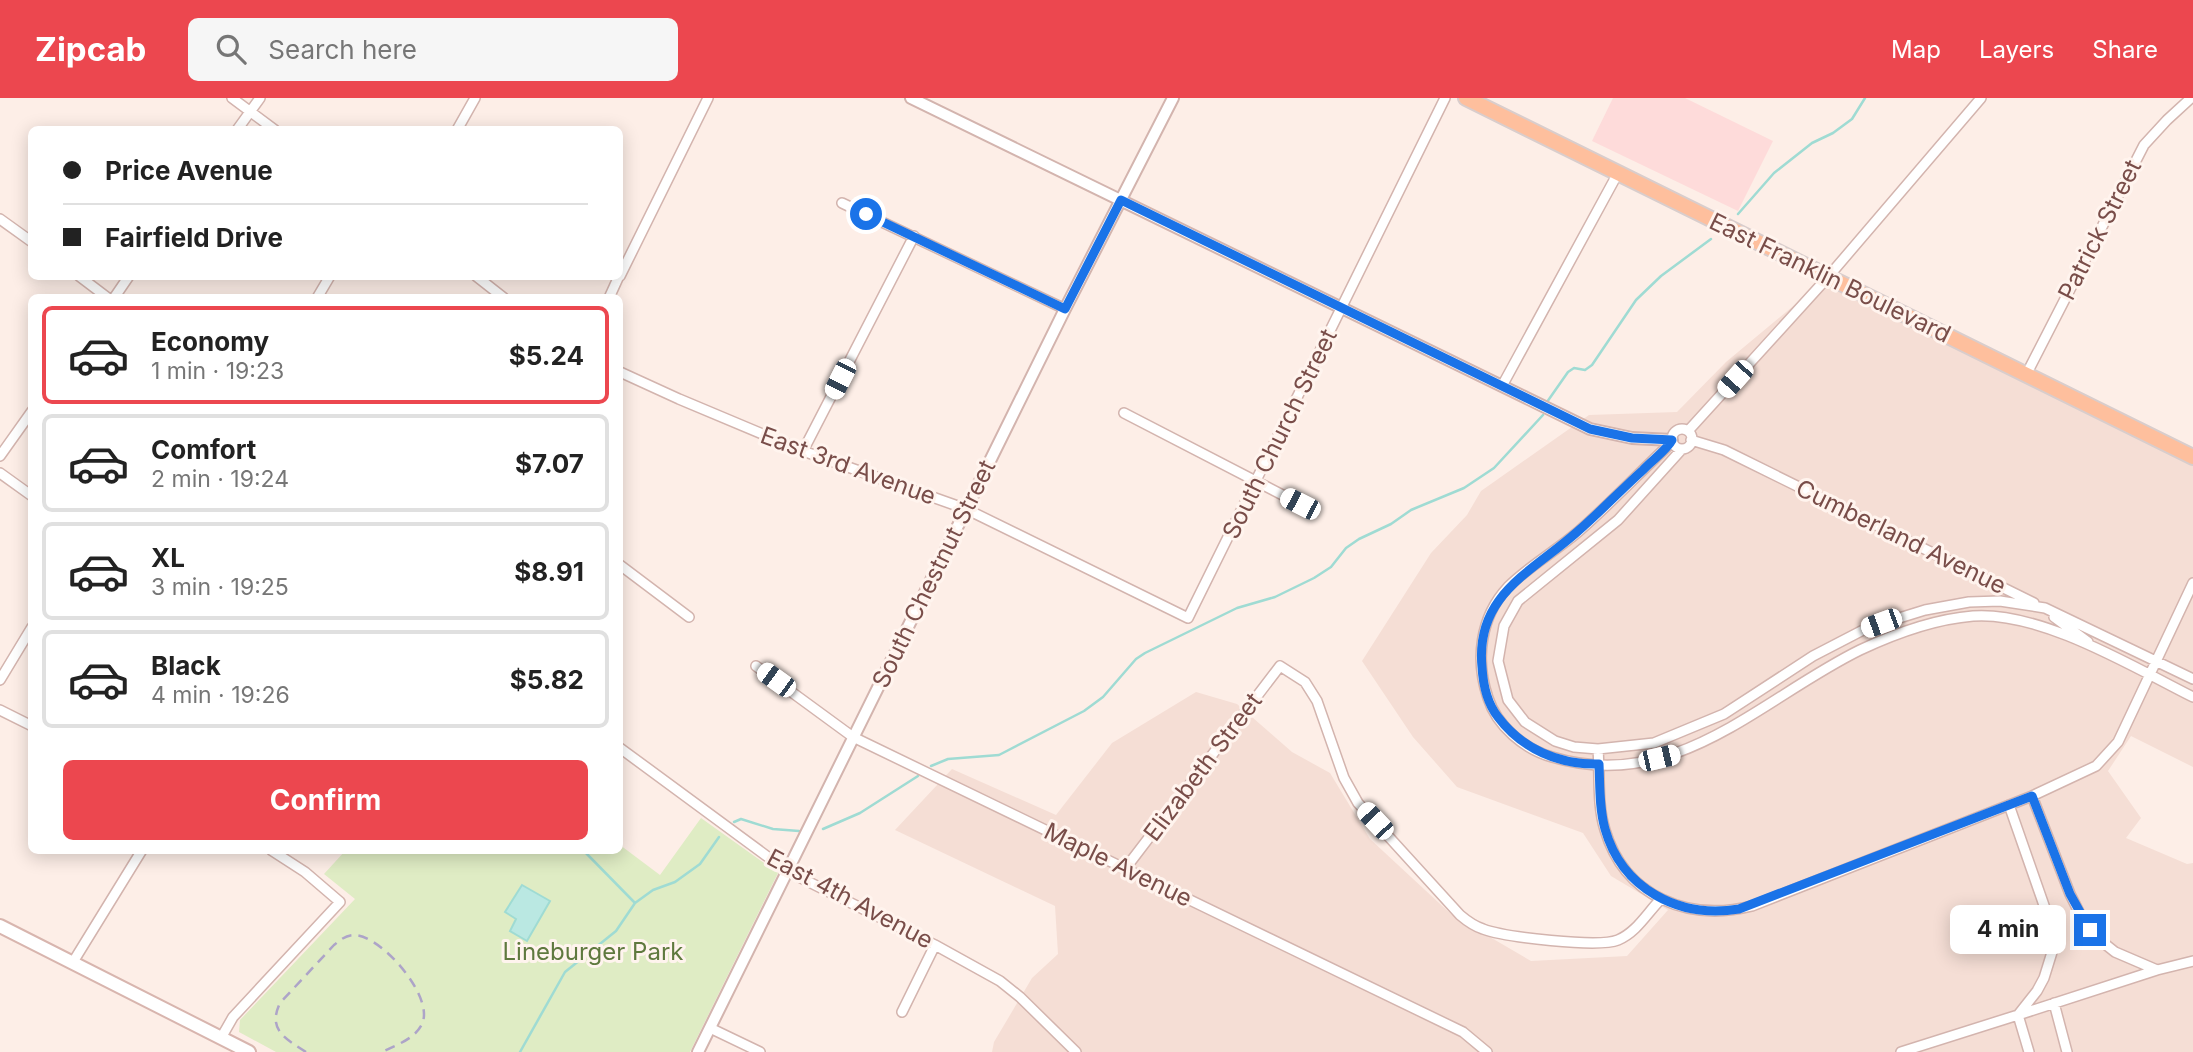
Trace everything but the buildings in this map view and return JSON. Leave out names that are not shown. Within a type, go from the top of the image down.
[{"type":"main road","name":"East Franklin Boulevard","points":[[1466,98],[2193,457]]},
{"type":"main road","points":[[0,926],[249,1052]]},
{"type":"street","points":[[233,98],[270,126]]},
{"type":"street","points":[[240,126],[260,98]]},
{"type":"street","points":[[459,126],[475,98]]},
{"type":"street","points":[[623,270],[708,98]]},
{"type":"street","points":[[911,98],[1590,429],[1632,438],[1672,441]]},
{"type":"street","name":"South Chestnut Street","points":[[698,1052],[1065,309],[1173,98]]},
{"type":"street","name":"South Church Street","points":[[1188,618],[1445,98]]},
{"type":"street","name":"Patrick Street","points":[[2026,375],[2144,145],[2166,120],[2191,98]]},
{"type":"street","points":[[1977,99],[1690,436],[1689,445],[1682,449],[1618,520],[1518,601],[1509,614],[1500,637],[1498,662],[1503,688],[1508,700],[1525,722],[1555,741],[1574,747],[1598,749],[1654,743],[1711,721],[1839,641],[1895,618],[1954,604],[1984,601],[2045,608],[2193,679]]},
{"type":"street","points":[[1502,386],[1618,173]]},
{"type":"street","points":[[842,204],[1065,309]]},
{"type":"street","points":[[0,219],[28,239]]},
{"type":"street","points":[[803,451],[914,236]]},
{"type":"street","points":[[84,280],[103,294]]},
{"type":"street","points":[[480,280],[492,294]]},
{"type":"street","name":"East 3rd Avenue","points":[[623,373],[803,451],[966,509],[1188,618]]},
{"type":"street","points":[[1124,413],[1300,504]]},
{"type":"street","points":[[0,456],[28,417]]},
{"type":"street","points":[[1690,436],[1682,429],[1676,431],[1672,441],[1578,531],[1507,588],[1492,611],[1483,638],[1481,664],[1485,688],[1493,709],[1505,726],[1526,745],[1546,755],[1576,763],[1644,761],[1702,744],[1858,651],[1900,634],[1974,616],[2004,617],[2044,627],[2101,651],[2193,697]]},
{"type":"street","name":"Cumberland Avenue","points":[[1690,436],[1724,450],[2045,608],[2101,651]]},
{"type":"street","points":[[1672,441],[1676,447],[1682,449]]},
{"type":"street","points":[[0,473],[28,493]]},
{"type":"street","points":[[623,567],[689,617]]},
{"type":"street","points":[[1598,749],[1603,820],[1610,844],[1625,870],[1643,888],[1661,899],[1696,911],[1729,911],[1752,906],[2032,796],[2096,766],[2118,742],[2193,583]]},
{"type":"street","points":[[0,680],[28,634]]},
{"type":"street","name":"Maple Avenue","points":[[756,666],[853,737],[1463,1032],[1487,1052]]},
{"type":"street","name":"Elizabeth Street","points":[[1125,869],[1280,666],[1305,682],[1317,701],[1344,778],[1358,803],[1471,924],[1500,933],[1580,943],[1609,943],[1629,934],[1661,899]]},
{"type":"street","points":[[0,710],[28,724]]},
{"type":"street","name":"East 4th Avenue","points":[[623,750],[787,870],[935,944],[1010,988],[1076,1052]]},
{"type":"street","points":[[2032,796],[2070,894],[2084,922],[2095,936],[2115,952],[2157,970]]},
{"type":"street","points":[[2009,805],[2054,934],[2053,949],[2044,978],[2018,1015]]},
{"type":"street","points":[[73,962],[140,854]]},
{"type":"street","points":[[221,1038],[233,1017],[340,902],[305,872],[277,854]]},
{"type":"street","points":[[902,1012],[935,944]]},
{"type":"street","points":[[1901,1052],[2157,970],[2193,961]]},
{"type":"street","points":[[2054,1003],[2067,1052]]},
{"type":"street","points":[[2018,1015],[2029,1052]]},
{"type":"street","points":[[710,1028],[760,1052]]},
{"type":"shaded area","points":[[1613,98],[1685,98],[1773,141],[1738,211],[1592,141]]},
{"type":"shaded area","points":[[1828,277],[2193,466],[2193,767],[2131,736],[2108,771],[2141,818],[2126,838],[2187,864],[2193,863],[2193,1052],[992,1052],[994,1042],[1032,978],[1058,954],[1055,906],[895,830],[952,769],[1056,815],[1112,743],[1196,692],[1237,704],[1292,752],[1330,773],[1370,839],[1452,915],[1531,961],[1627,956],[1668,910],[1611,876],[1583,833],[1457,787],[1413,737],[1362,661],[1431,553],[1467,515],[1481,491],[1589,415],[1677,412],[1726,362]]},
{"type":"green space","name":"Lineburger Park","points":[[701,818],[778,873],[690,1052],[276,1052],[239,1032],[240,1020],[355,899],[324,874],[342,854],[623,854],[623,847],[660,875]]},
{"type":"water","points":[[522,885],[550,901],[527,941],[510,931],[516,919],[505,912]]},
{"type":"waterway","points":[[1738,214],[1774,173],[1812,143],[1833,133],[1852,119],[1865,98]]},
{"type":"waterway","points":[[1547,402],[1568,372],[1574,368],[1585,370],[1592,365],[1636,300],[1661,276],[1711,239]]},
{"type":"waterway","points":[[931,766],[948,759],[999,755],[1084,711],[1103,697],[1136,659],[1145,653],[1237,608],[1275,597],[1314,578],[1331,567],[1346,548],[1359,539],[1391,524],[1411,510],[1464,488],[1494,468],[1543,415]]},
{"type":"waterway","points":[[823,829],[860,813],[918,776]]},
{"type":"waterway","points":[[734,822],[741,819],[773,829],[799,831]]},
{"type":"waterway","points":[[520,1052],[565,972],[616,931],[635,903],[653,890],[675,882],[700,864],[719,837]]},
{"type":"waterway","points":[[587,854],[635,903]]},
{"type":"railway","points":[[306,1052],[286,1038],[277,1027],[280,1003],[334,945],[354,935],[378,945],[391,956],[403,969],[421,999],[424,1012],[419,1029],[405,1041],[382,1052]]},
{"type":"route","points":[[866,214],[1065,309],[1121,200],[1590,429],[1632,438],[1672,440],[1578,531],[1507,588],[1486,623],[1481,652],[1482,676],[1488,700],[1498,717],[1514,735],[1526,745],[1546,755],[1576,763],[1599,764],[1605,829],[1625,870],[1643,888],[1679,906],[1696,911],[1739,909],[2032,796],[2070,894],[2090,930]]}]
